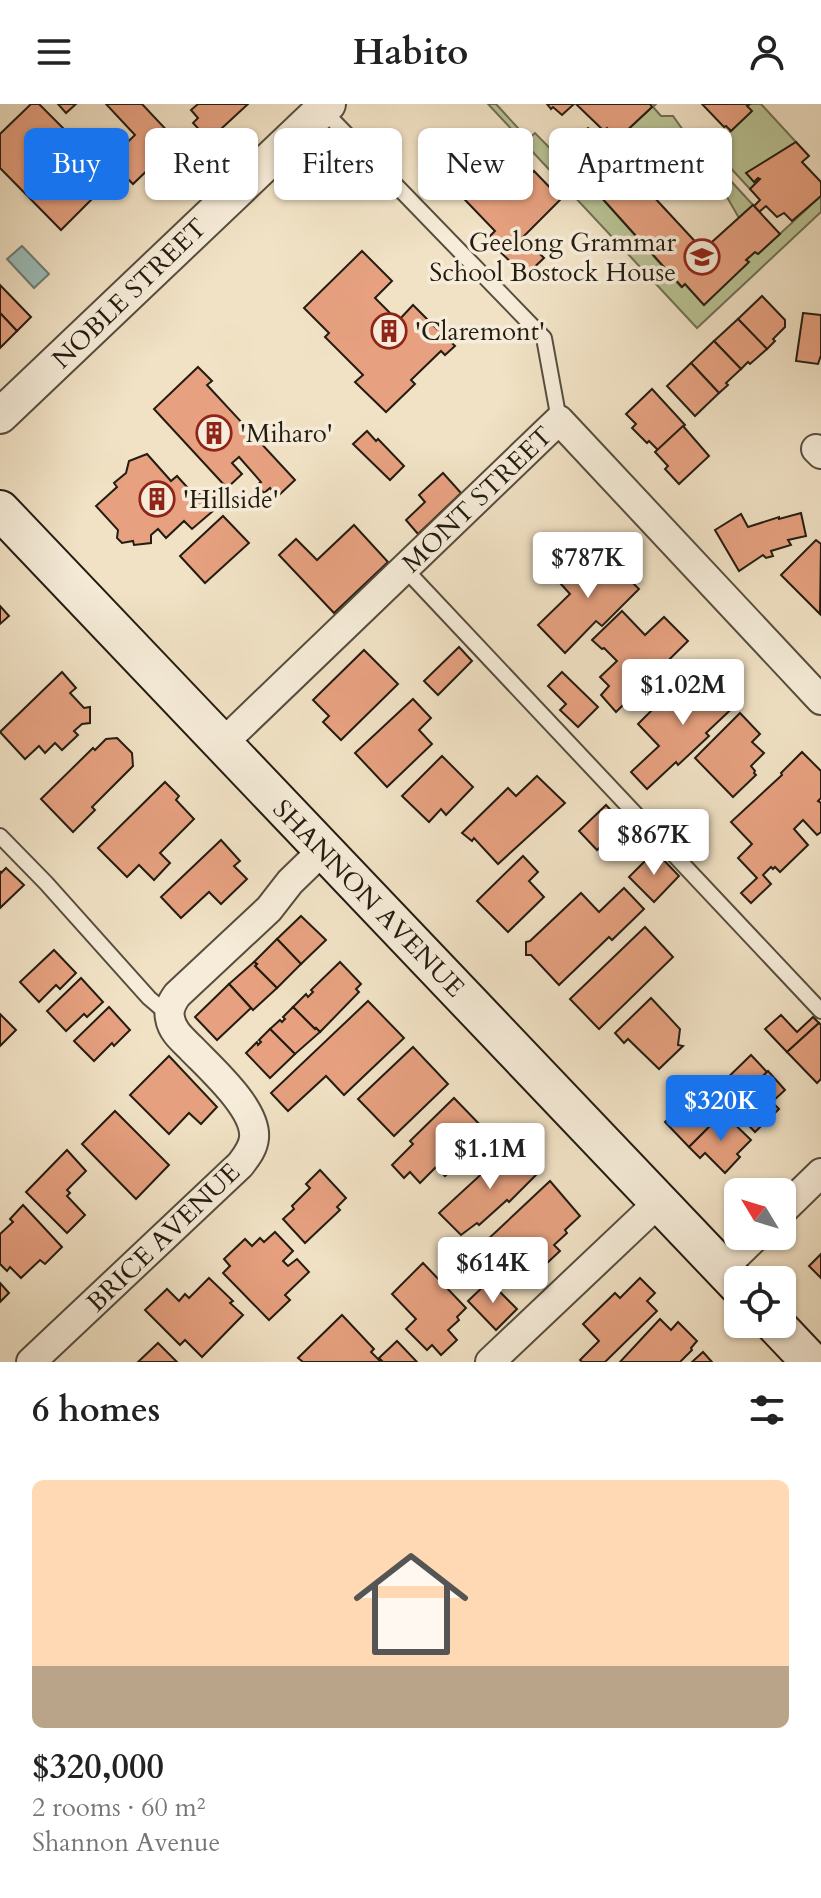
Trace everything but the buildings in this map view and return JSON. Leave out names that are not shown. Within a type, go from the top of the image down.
[{"type":"main road","name":"SHANNON AVENUE","points":[[0,510],[724,1271]]},
{"type":"main road","points":[[788,1338],[811,1362]]},
{"type":"street","name":"NOBLE STREET","points":[[0,416],[325,107]]},
{"type":"street","name":"MONT STREET","points":[[223,743],[559,420],[821,700]]},
{"type":"street","points":[[169,1015],[177,995],[269,909],[290,882],[323,850]]},
{"type":"street","name":"BRICE AVENUE","points":[[31,1362],[240,1165],[251,1148],[254,1131],[246,1111],[179,1036],[169,1015]]},
{"type":"street","points":[[796,1197],[821,1173]]},
{"type":"street","points":[[490,1362],[659,1202]]},
{"type":"lane","points":[[325,107],[544,338],[559,420]]},
{"type":"lane","points":[[405,569],[821,1011]]},
{"type":"lane","points":[[0,836],[149,998],[169,1015]]},
{"type":"green space","points":[[488,104],[496,104],[518,128],[510,128]]},
{"type":"green space","points":[[650,104],[656,104],[653,107],[661,116],[673,116],[682,128],[630,128],[652,107]]},
{"type":"green space","points":[[761,104],[796,142],[747,173],[754,181],[760,179],[750,189],[732,170],[732,130],[751,112],[747,106]]},
{"type":"green space","points":[[535,133],[549,147],[549,169],[533,152]]},
{"type":"green space","points":[[732,182],[753,205],[739,218],[729,200],[732,200]]},
{"type":"green space","points":[[821,196],[821,212],[697,328],[578,200],[603,200],[681,287],[685,284],[703,304],[748,263],[746,260],[755,252],[758,254]]},
{"type":"water","points":[[22,246],[49,274],[34,288],[7,259]]},
{"type":"place","name":"Geelong Grammar School Bostock House","points":[[702,257]]},
{"type":"place","name":"'Claremont'","points":[[389,331]]},
{"type":"place","name":"'Miharo'","points":[[214,433]]},
{"type":"place","name":"'Hillside'","points":[[157,499]]}]
